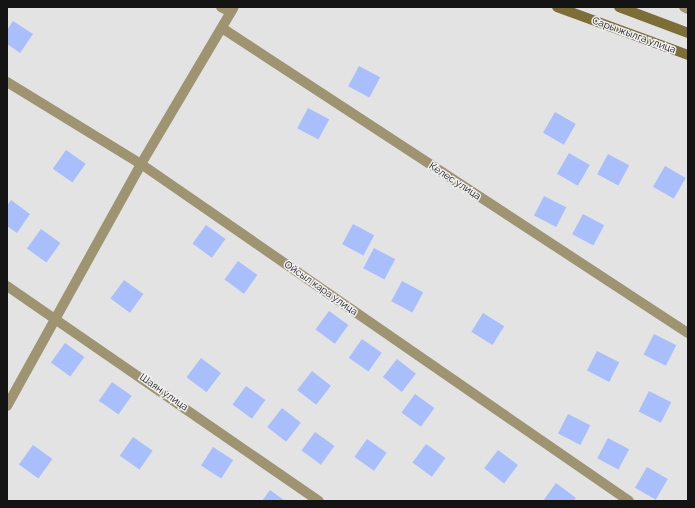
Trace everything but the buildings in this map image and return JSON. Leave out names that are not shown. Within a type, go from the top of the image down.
[{"type":"main road","name":"Сары жылга улица","points":[[557,7],[688,55]]},
{"type":"main road","name":"Сары жылга улица","points":[[619,7],[688,33]]},
{"type":"street","points":[[7,406],[141,164],[233,10],[221,7]]},
{"type":"street","points":[[684,7],[688,8]]},
{"type":"street","name":"Келес улица","points":[[222,28],[688,333]]},
{"type":"street","name":"Ойсыл кара улица","points":[[7,82],[141,164],[629,501]]},
{"type":"street","name":"Шаян улица","points":[[7,286],[56,316],[319,501]]}]
